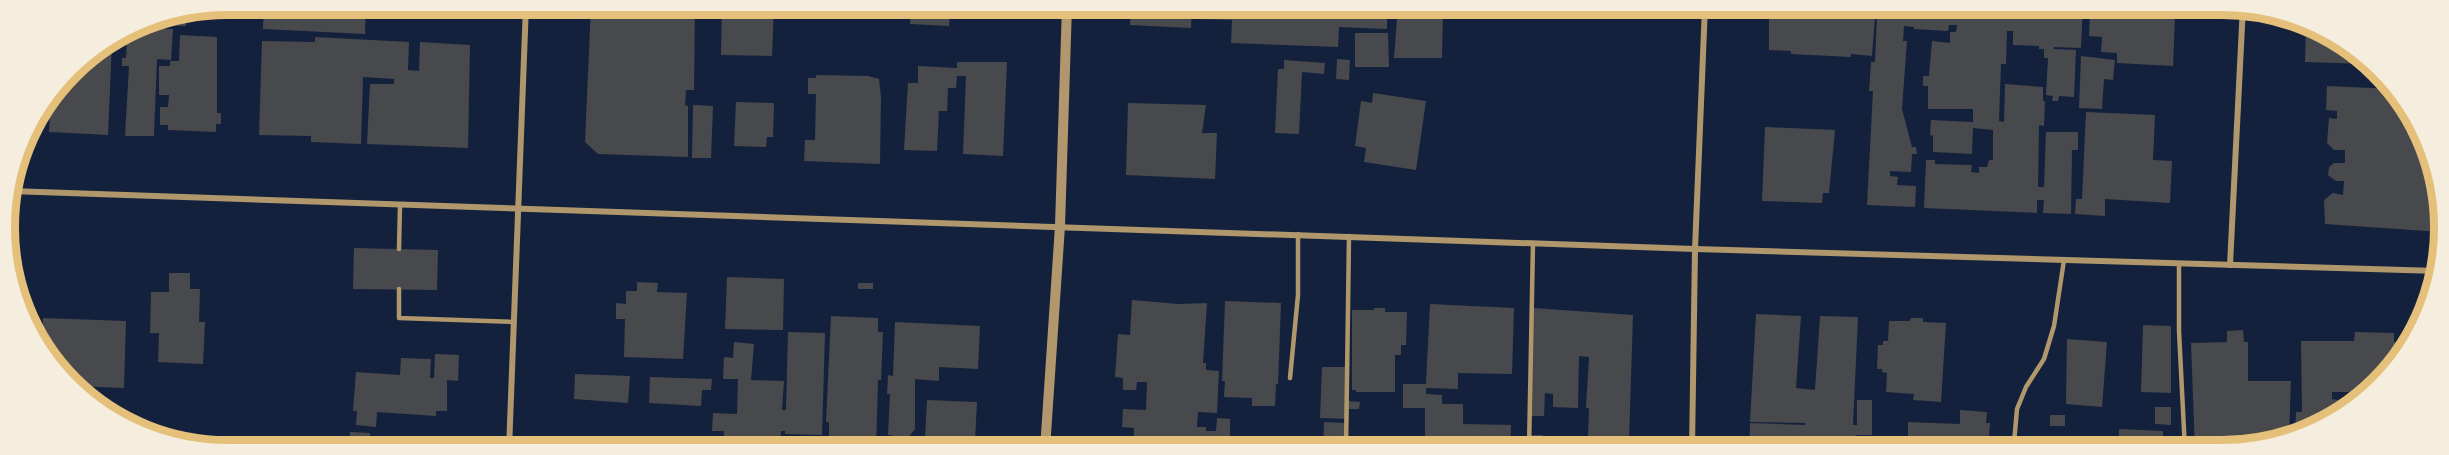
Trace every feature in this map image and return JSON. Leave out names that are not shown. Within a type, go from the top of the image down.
[{"type":"street","points":[[509,440],[526,15]]},
{"type":"street","points":[[1047,440],[1060,226],[1067,15]]},
{"type":"street","points":[[1692,440],[1695,249],[1705,15]]},
{"type":"street","points":[[2230,265],[2242,16]]},
{"type":"street","points":[[18,191],[1695,249],[2430,271]]},
{"type":"lane","points":[[399,249],[400,205]]},
{"type":"lane","points":[[1290,378],[1298,295],[1298,234]]},
{"type":"lane","points":[[1346,440],[1349,236]]},
{"type":"lane","points":[[1529,440],[1533,243]]},
{"type":"lane","points":[[2014,440],[2017,409],[2026,387],[2044,359],[2054,326],[2064,260]]},
{"type":"lane","points":[[2179,264],[2179,331],[2184,440]]},
{"type":"lane","points":[[399,289],[399,318],[514,322]]},
{"type":"building","points":[[264,15],[366,15],[365,34],[263,29]]},
{"type":"building","points":[[591,15],[695,15],[694,90],[686,90],[685,105],[688,106],[688,157],[598,154],[585,142]]},
{"type":"building","points":[[722,15],[774,15],[772,56],[721,55]]},
{"type":"building","points":[[910,15],[950,15],[949,26],[910,24]]},
{"type":"building","points":[[950,15],[1000,15],[1000,18]]},
{"type":"building","points":[[1130,15],[1192,15],[1191,28],[1130,25]]},
{"type":"building","points":[[1198,15],[1387,15],[1387,29],[1339,27],[1338,47],[1231,43],[1232,20],[1198,19]]},
{"type":"building","points":[[1397,15],[1443,15],[1442,58],[1394,58]]},
{"type":"building","points":[[1769,15],[2083,15],[2081,48],[2054,47],[2054,49],[2076,50],[2074,97],[2059,96],[2058,101],[2052,101],[2053,96],[2046,95],[2048,58],[2044,58],[2044,49],[2039,49],[2039,46],[2013,45],[2013,31],[2007,31],[2006,64],[2001,64],[1999,121],[2004,122],[2005,84],[2043,87],[2044,126],[2039,125],[2038,187],[2044,187],[2046,132],[2078,132],[2078,150],[2072,150],[2071,214],[2043,213],[2044,200],[2037,200],[2037,213],[1924,208],[1926,160],[1935,160],[1935,164],[1972,165],[1971,172],[1979,173],[1979,167],[1987,167],[1989,160],[1993,160],[1993,130],[1973,128],[1972,154],[1933,152],[1933,136],[1930,135],[1931,120],[1973,122],[1973,109],[1928,109],[1928,86],[1923,86],[1923,76],[1929,76],[1932,41],[1950,43],[1950,32],[1956,32],[1957,25],[1949,25],[1948,31],[1914,29],[1914,27],[1904,26],[1903,41],[1907,41],[1902,109],[1912,147],[1916,147],[1917,154],[1912,154],[1911,172],[1890,171],[1890,176],[1898,177],[1897,185],[1916,186],[1915,207],[1867,205],[1873,91],[1869,91],[1871,62],[1875,62],[1877,17],[1875,17],[1872,56],[1791,54],[1791,51],[1769,50]]},
{"type":"building","points":[[2090,15],[2175,16],[2173,66],[2117,63],[2117,53],[2101,52],[2102,37],[2089,36]]},
{"type":"building","points":[[186,19],[186,26],[162,25]]},
{"type":"building","points":[[162,25],[162,29],[173,29],[171,60],[157,59],[154,136],[125,136],[129,66],[122,66],[122,58],[126,58],[127,40]]},
{"type":"building","points":[[2306,32],[2328,43],[2357,64],[2305,62]]},
{"type":"building","points":[[1355,33],[1388,33],[1389,67],[1355,67]]},
{"type":"building","points":[[180,35],[217,37],[217,113],[221,113],[221,124],[216,124],[216,132],[168,130],[168,125],[160,125],[160,107],[168,107],[169,95],[159,95],[159,66],[170,66],[170,61],[179,61]]},
{"type":"building","points":[[315,37],[409,42],[408,70],[419,71],[420,42],[470,45],[468,148],[367,144],[370,84],[394,84],[394,79],[363,77],[361,144],[311,142],[311,136],[259,135],[262,41],[315,42]]},
{"type":"building","points":[[112,49],[108,135],[49,132],[50,110],[59,98],[77,77]]},
{"type":"building","points":[[2081,56],[2115,60],[2113,80],[2104,79],[2102,109],[2079,108]]},
{"type":"building","points":[[1337,59],[1350,60],[1349,80],[1336,79]]},
{"type":"building","points":[[1284,60],[1325,63],[1324,74],[1302,72],[1299,134],[1275,133],[1278,69],[1284,69]]},
{"type":"building","points":[[957,62],[1007,62],[1003,156],[963,154],[966,76],[957,76],[956,88],[948,88],[947,111],[939,111],[937,151],[904,150],[908,83],[918,83],[918,66],[957,68]]},
{"type":"building","points":[[816,75],[868,76],[879,79],[880,164],[804,161],[805,140],[815,140],[816,94],[808,94],[808,78],[816,78]]},
{"type":"building","points":[[2327,86],[2382,88],[2406,121],[2423,159],[2430,186],[2434,232],[2325,224],[2324,200],[2333,193],[2343,195],[2344,181],[2336,181],[2328,175],[2329,167],[2334,163],[2345,163],[2345,150],[2334,150],[2327,143],[2329,118],[2337,119],[2337,111],[2326,110]]},
{"type":"building","points":[[1373,93],[1426,101],[1416,170],[1364,162],[1366,148],[1355,146],[1361,101],[1372,103]]},
{"type":"building","points":[[736,102],[774,103],[773,137],[767,137],[766,147],[734,146]]},
{"type":"building","points":[[1128,103],[1206,105],[1202,133],[1217,133],[1215,179],[1126,175]]},
{"type":"building","points":[[693,105],[713,106],[711,158],[692,158]]},
{"type":"building","points":[[2086,112],[2155,115],[2153,160],[2172,161],[2170,203],[2105,199],[2105,216],[2075,214],[2076,199],[2082,199]]},
{"type":"building","points":[[1765,127],[1835,130],[1829,193],[1823,193],[1822,203],[1762,201]]},
{"type":"building","points":[[354,248],[438,250],[437,290],[353,289]]},
{"type":"building","points":[[169,273],[190,273],[190,289],[200,289],[199,322],[205,322],[203,364],[158,362],[159,333],[150,333],[151,292],[169,292]]},
{"type":"building","points":[[727,277],[784,279],[783,330],[725,329]]},
{"type":"building","points":[[637,282],[658,283],[657,292],[687,293],[683,359],[624,357],[625,319],[616,319],[616,303],[626,304],[626,291],[637,291]]},
{"type":"building","points":[[858,283],[873,283],[873,289],[858,289]]},
{"type":"building","points":[[1132,300],[1178,304],[1207,303],[1203,363],[1206,363],[1206,370],[1219,371],[1217,413],[1198,412],[1197,427],[1206,427],[1206,431],[1216,431],[1217,418],[1230,419],[1230,440],[1133,440],[1134,428],[1122,427],[1123,409],[1146,410],[1147,382],[1137,382],[1136,390],[1123,390],[1123,378],[1115,377],[1118,334],[1130,335]]},
{"type":"building","points":[[1225,301],[1281,303],[1275,406],[1252,406],[1252,398],[1224,397],[1225,381],[1222,381]]},
{"type":"building","points":[[1430,304],[1514,308],[1512,374],[1458,373],[1458,389],[1426,388],[1426,394],[1442,395],[1442,404],[1463,404],[1463,424],[1511,425],[1510,440],[1425,440],[1425,408],[1403,408],[1403,384],[1426,384]]},
{"type":"building","points":[[1374,308],[1385,308],[1385,312],[1407,312],[1406,345],[1401,345],[1401,355],[1395,355],[1395,392],[1356,392],[1352,390],[1352,310],[1374,310]]},
{"type":"building","points":[[1533,308],[1633,315],[1629,440],[1588,438],[1589,408],[1586,408],[1589,357],[1579,356],[1578,408],[1553,407],[1553,394],[1545,393],[1544,416],[1531,416]]},
{"type":"building","points":[[1756,314],[1801,316],[1796,388],[1815,390],[1820,316],[1858,317],[1853,425],[1857,425],[1857,400],[1872,400],[1872,435],[1856,435],[1856,440],[1749,440],[1750,423],[1805,425],[1805,423],[1750,422]]},
{"type":"building","points":[[831,316],[878,318],[878,332],[883,332],[881,380],[878,380],[876,440],[829,440],[829,422],[826,422]]},
{"type":"building","points":[[43,318],[126,321],[124,388],[86,386],[68,368],[42,333]]},
{"type":"building","points":[[1911,318],[1923,318],[1923,322],[1946,323],[1941,402],[1913,400],[1914,394],[1886,392],[1887,373],[1882,372],[1882,369],[1877,369],[1878,345],[1883,345],[1883,341],[1888,341],[1889,321],[1910,321]]},
{"type":"building","points":[[895,322],[980,326],[978,369],[939,367],[939,381],[915,379],[915,429],[908,438],[888,435],[890,394],[887,394],[888,375],[893,376]]},
{"type":"building","points":[[2143,325],[2171,326],[2171,393],[2141,392]]},
{"type":"building","points":[[2243,330],[2244,342],[2248,342],[2248,381],[2291,381],[2289,429],[2235,440],[2195,440],[2191,343],[2227,342],[2227,331]]},
{"type":"building","points":[[788,332],[825,333],[822,435],[785,434],[785,431],[781,431],[780,440],[724,440],[724,431],[712,431],[713,413],[737,414],[738,379],[723,379],[724,357],[733,358],[734,342],[754,344],[751,380],[784,381],[782,410],[786,410]]},
{"type":"building","points":[[2355,332],[2394,333],[2396,349],[2372,378],[2356,392],[2332,392],[2332,399],[2338,400],[2338,405],[2295,427],[2296,412],[2302,412],[2301,341],[2354,341]]},
{"type":"building","points":[[2067,339],[2107,342],[2102,407],[2066,404]]},
{"type":"building","points":[[435,354],[459,355],[458,381],[447,380],[447,411],[436,411],[436,416],[377,412],[376,427],[356,425],[357,411],[353,411],[356,372],[400,375],[401,358],[431,359],[430,378],[434,378]]},
{"type":"building","points":[[1322,367],[1349,367],[1348,401],[1360,402],[1359,409],[1349,409],[1349,419],[1320,418]]},
{"type":"building","points":[[575,374],[630,376],[628,403],[574,399]]},
{"type":"building","points":[[650,377],[712,379],[711,390],[702,390],[701,406],[649,403]]},
{"type":"building","points":[[927,400],[977,402],[975,440],[919,440],[925,439]]},
{"type":"building","points":[[2155,407],[2171,407],[2171,425],[2155,424]]},
{"type":"building","points":[[1960,410],[1987,412],[1986,423],[1990,423],[1989,440],[1908,440],[1908,422],[1960,424]]},
{"type":"building","points":[[2050,415],[2065,415],[2065,426],[2050,426]]},
{"type":"building","points":[[1324,422],[1346,423],[1345,440],[1323,440]]},
{"type":"building","points":[[2119,429],[2163,431],[2163,440],[2119,440]]},
{"type":"building","points":[[350,432],[370,433],[370,440],[350,440]]},
{"type":"building","points":[[1530,435],[1543,435],[1543,440],[1530,440]]},
{"type":"building","points":[[2065,437],[2095,438],[2095,440],[2065,440]]}]
